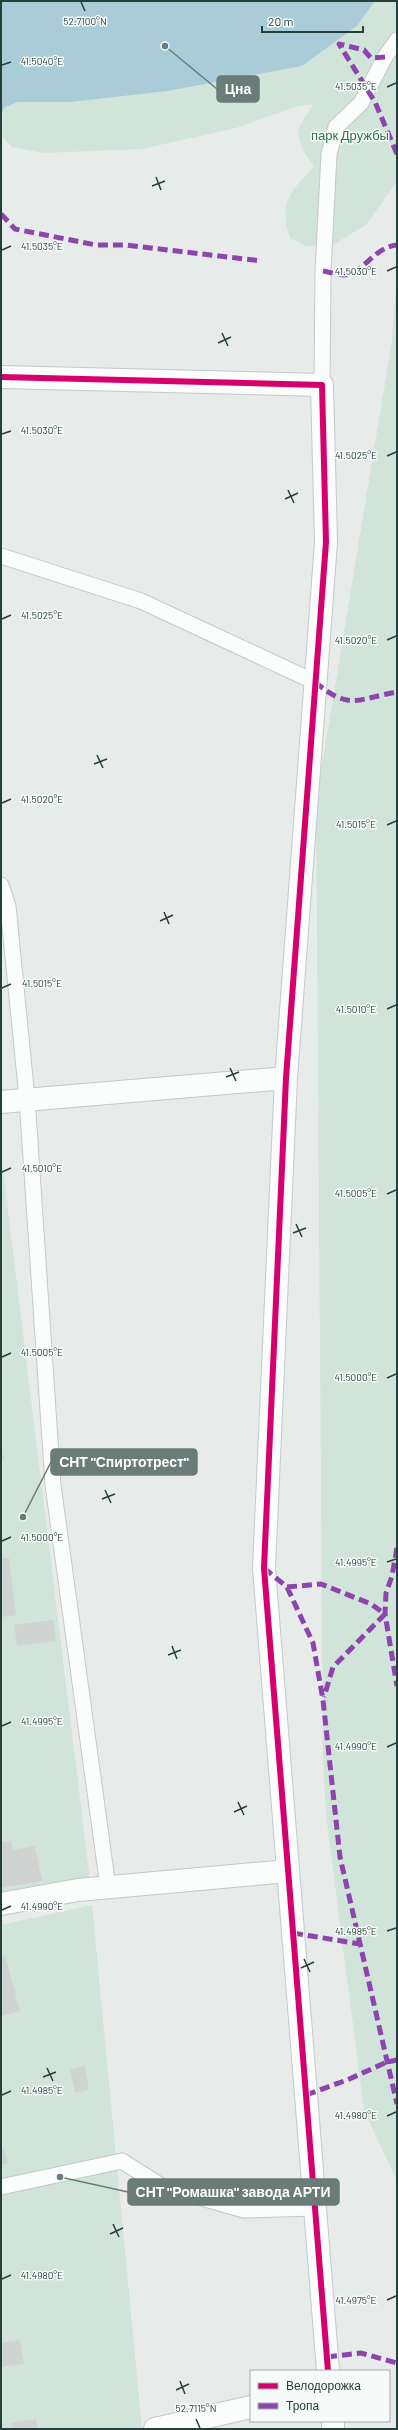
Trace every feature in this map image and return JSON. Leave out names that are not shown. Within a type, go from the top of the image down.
[{"type":"street","points":[[1,377],[322,384],[326,542],[286,1078],[264,1568],[328,2370]]},
{"type":"street","points":[[1,1102],[27,1098],[286,1078]]},
{"type":"street","points":[[1,1904],[78,1890],[288,1871]]},
{"type":"street","points":[[155,2429],[250,2407]]},
{"type":"lane","points":[[322,384],[323,271],[329,154],[336,127],[361,103],[385,57],[397,40]]},
{"type":"lane","points":[[1,556],[141,601],[315,682]]},
{"type":"lane","points":[[1,885],[8,906],[27,1098],[53,1485],[108,1887]]},
{"type":"lane","points":[[1,2187],[122,2161],[163,2187],[244,2210],[315,2208]]},
{"type":"green space","name":"парк Дружбы","points":[[375,1],[397,1],[397,181],[366,225],[331,246],[305,246],[290,238],[285,215],[286,206],[293,190],[314,166],[301,146],[298,134],[301,123],[313,104],[295,107],[236,128],[142,149],[44,153],[12,147],[1,135],[4,108],[18,102],[71,102],[168,91],[302,66],[357,26]]},
{"type":"green space","points":[[397,271],[397,2181],[364,2111],[326,1814],[323,1762],[316,802],[392,341]]},
{"type":"green space","points":[[1,1154],[90,1880],[1,1900]]},
{"type":"green space","points":[[92,1905],[142,2429],[1,2429],[1,1925]]},
{"type":"water","points":[[1,1],[375,1],[357,26],[302,66],[168,91],[71,102],[18,102],[4,108],[1,118]]},
{"type":"building","points":[[1,1443],[4,1459],[1,1460]]},
{"type":"building","points":[[1,1558],[9,1558],[16,1615],[1,1617]]},
{"type":"building","points":[[53,1620],[56,1641],[17,1646],[14,1625]]},
{"type":"building","points":[[11,1841],[13,1850],[35,1846],[42,1881],[1,1888],[1,1842]]},
{"type":"building","points":[[5,1956],[20,2011],[1,2016],[1,1957]]},
{"type":"building","points":[[85,2066],[89,2090],[75,2093],[70,2069]]},
{"type":"building","points":[[1,2148],[3,2148],[8,2163],[1,2166]]},
{"type":"building","points":[[20,2340],[24,2364],[1,2367],[1,2343]]},
{"type":"building","points":[[36,2419],[38,2429],[12,2429],[11,2423]]},
{"type":"marked path","points":[[385,57],[371,58],[364,50],[339,44],[375,102],[397,154]]},
{"type":"marked path","points":[[1,214],[15,229],[96,245],[126,245],[262,261]]},
{"type":"marked path","points":[[323,271],[342,275],[351,273],[382,250],[397,245]]},
{"type":"marked path","points":[[315,682],[337,697],[346,700],[362,700],[397,692]]},
{"type":"marked path","points":[[397,1548],[392,1576],[386,1593],[385,1614],[397,1686]]},
{"type":"marked path","points":[[264,1568],[287,1587],[313,1643],[323,1700],[340,1857],[397,2104]]},
{"type":"marked path","points":[[287,1587],[321,1584],[371,1604],[385,1614],[333,1667],[324,1697]]},
{"type":"marked path","points":[[293,1933],[360,1944]]},
{"type":"marked path","points":[[306,2095],[347,2080],[387,2062],[397,2060]]},
{"type":"marked path","points":[[327,2357],[361,2353],[397,2363]]},
{"type":"cycle path","points":[[1,377],[322,385],[326,542],[286,1078],[264,1568],[328,2370]]},
{"type":"place","name":"Цна","points":[[165,46]]},
{"type":"place","name":"СНТ \"Спиртотрест\"","points":[[23,1517]]},
{"type":"place","name":"СНТ \"Ромашка\" завода АРТИ","points":[[60,2177]]}]
